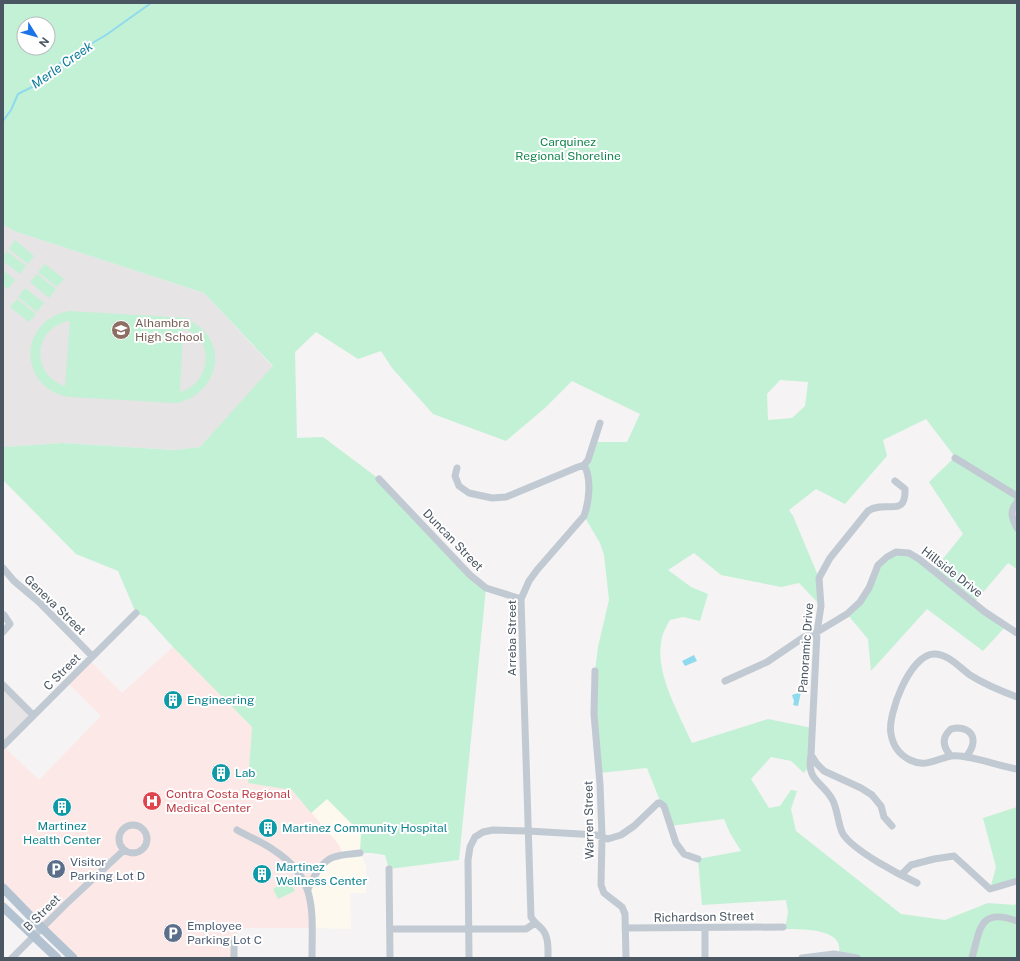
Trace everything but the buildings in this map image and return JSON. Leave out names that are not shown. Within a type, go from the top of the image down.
[{"type":"main road","points":[[3,888],[73,958]]},
{"type":"main road","points":[[3,907],[57,958]]},
{"type":"street","points":[[457,468],[455,476],[459,486],[469,493],[492,498],[506,497],[584,465],[588,460],[600,422]]},
{"type":"street","points":[[955,458],[1017,496]]},
{"type":"street","name":"Arreba Street","points":[[548,958],[546,936],[543,930],[531,917],[521,599],[529,581],[537,570],[584,516],[587,506],[588,472],[584,465]]},
{"type":"street","name":"Duncan Street","points":[[379,479],[480,584],[486,588],[521,599]]},
{"type":"street","name":"Panoramic Drive","points":[[895,481],[905,489],[905,499],[903,504],[898,506],[874,507],[868,511],[830,558],[819,578],[820,606],[817,632],[811,755],[809,766],[815,779],[832,799],[842,833],[849,841],[876,861],[917,883]]},
{"type":"street","points":[[1017,502],[1012,509],[1011,514],[1017,528]]},
{"type":"street","name":"Hillside Drive","points":[[725,681],[767,662],[804,636],[817,632],[847,614],[860,602],[869,588],[878,566],[887,557],[896,552],[909,553],[918,559],[985,612],[1017,633]]},
{"type":"street","name":"Geneva Street","points":[[3,568],[14,581],[39,602],[92,656]]},
{"type":"street","name":"C Street","points":[[3,746],[136,613]]},
{"type":"street","points":[[3,632],[10,624],[4,616]]},
{"type":"street","points":[[819,619],[823,623],[829,624]]},
{"type":"street","points":[[1017,697],[971,675],[941,655],[931,654],[921,659],[906,680],[895,707],[890,728],[892,740],[900,753],[918,763],[928,763],[952,756],[966,757],[1017,769]]},
{"type":"street","name":"Warren Street","points":[[595,671],[594,714],[600,784],[602,837],[601,885],[604,893],[622,907],[625,914],[626,958]]},
{"type":"street","points":[[3,685],[33,715]]},
{"type":"street","points":[[952,756],[944,747],[945,737],[951,729],[961,728],[970,733],[974,742],[966,757]]},
{"type":"street","points":[[811,755],[824,771],[861,788],[872,796],[881,806],[884,817],[892,826]]},
{"type":"street","points":[[469,958],[468,860],[470,847],[475,837],[483,832],[492,830],[528,831],[597,835],[608,839],[622,835],[634,826],[658,803],[660,803],[664,806],[676,843],[684,854],[698,859]]},
{"type":"street","points":[[132,825],[142,828],[146,833],[147,838],[147,844],[144,849],[134,854],[128,853],[124,850],[120,846],[119,840],[119,835],[122,830],[126,826],[132,825]]},
{"type":"street","points":[[237,830],[276,851],[294,866],[308,889],[313,928],[312,958]]},
{"type":"street","name":"B Street","points":[[12,958],[124,850]]},
{"type":"street","points":[[308,889],[317,871],[329,860],[334,857],[360,853]]},
{"type":"street","points":[[901,875],[911,865],[954,856],[990,888],[1017,881]]},
{"type":"street","points":[[389,869],[390,958]]},
{"type":"street","points":[[3,907],[13,898]]},
{"type":"street","points":[[972,958],[982,924],[989,918],[1006,917],[1017,921]]},
{"type":"street","points":[[390,929],[526,929],[535,923]]},
{"type":"street","name":"Richardson Street","points":[[625,928],[783,927]]},
{"type":"street","points":[[705,928],[705,958]]},
{"type":"street","points":[[234,940],[234,958]]},
{"type":"street","points":[[802,958],[834,954],[857,958]]},
{"type":"shaded area","name":"Alhambra High School","points":[[3,224],[14,231],[204,293],[273,367],[200,447],[176,450],[63,443],[3,447]]},
{"type":"shaded area","name":"Contra Costa Regional Medical Center","points":[[173,647],[252,727],[248,783],[292,790],[339,845],[343,855],[329,860],[308,889],[313,928],[239,928],[234,940],[234,958],[73,958],[3,888],[3,746],[39,780],[101,716],[67,682],[89,660],[122,693]]},
{"type":"shaded area","points":[[3,685],[33,715],[3,746]]},
{"type":"shaded area","points":[[327,799],[361,834],[360,853],[366,867],[366,893],[350,893],[351,929],[313,928],[308,889],[339,845],[311,813]]},
{"type":"green space","name":"Carquinez Regional Shoreline","points":[[3,3],[1017,3],[1017,502],[1012,509],[1017,528],[1017,569],[1008,563],[974,603],[1006,626],[983,651],[927,609],[871,671],[868,639],[847,614],[860,602],[874,575],[887,557],[909,553],[933,571],[963,534],[929,482],[955,457],[926,419],[883,440],[887,456],[845,504],[816,489],[789,510],[793,516],[819,578],[821,606],[799,583],[781,587],[721,575],[694,553],[668,570],[691,587],[708,594],[700,621],[683,617],[670,620],[662,637],[660,655],[665,681],[675,707],[692,743],[768,719],[812,728],[809,766],[804,773],[791,761],[771,757],[751,779],[769,808],[780,806],[791,790],[797,791],[791,809],[796,831],[901,914],[945,920],[988,903],[1015,905],[1017,900],[1017,958],[857,958],[839,952],[839,944],[835,938],[828,934],[810,930],[785,929],[788,912],[786,900],[702,905],[698,859],[741,851],[730,833],[724,819],[670,826],[647,768],[599,773],[595,671],[598,647],[609,600],[604,555],[600,543],[584,516],[587,506],[584,465],[594,442],[627,442],[640,414],[572,381],[545,408],[506,441],[433,414],[392,368],[381,351],[358,359],[316,332],[295,352],[297,438],[323,437],[379,479],[486,588],[459,860],[389,869],[385,855],[360,853],[361,833],[327,799],[311,813],[292,790],[248,783],[252,727],[173,647],[146,617],[136,613],[118,571],[76,554],[3,480],[3,447],[63,443],[175,450],[200,447],[273,366],[204,293],[14,231],[3,224]],"holes":[[[780,380],[808,382],[805,406],[792,418],[768,420],[767,394]]]},
{"type":"green space","points":[[15,240],[34,256],[28,264],[9,249]]},
{"type":"green space","points":[[7,251],[26,266],[20,274],[3,261],[3,256]]},
{"type":"green space","points":[[45,264],[64,279],[57,287],[38,272]]},
{"type":"green space","points":[[3,270],[15,280],[8,289],[3,285]]},
{"type":"green space","points":[[37,274],[56,289],[49,298],[30,282]]},
{"type":"green space","points":[[25,288],[44,303],[37,312],[18,297]]},
{"type":"green space","points":[[17,299],[36,314],[29,322],[10,307]]},
{"type":"green space","points":[[69,311],[188,318],[188,320],[201,328],[210,339],[215,352],[215,364],[211,377],[203,388],[192,397],[177,403],[70,397],[53,391],[41,382],[33,369],[30,355],[33,340],[40,328],[52,317]],"holes":[[[70,321],[65,386],[54,380],[46,372],[41,362],[40,352],[43,341],[48,332],[57,325]],[[183,329],[194,334],[201,341],[205,350],[206,360],[203,371],[198,380],[190,387],[180,392]]]},
{"type":"green space","points":[[1017,807],[1017,881],[990,889],[996,867],[983,818]]},
{"type":"green space","points":[[289,880],[295,891],[278,899],[273,889]]},
{"type":"water","points":[[694,655],[697,661],[685,666],[682,661]]},
{"type":"water","points":[[801,692],[798,706],[793,705],[794,701],[792,695]]},
{"type":"waterway","name":"Merle Creek","points":[[3,121],[11,110],[18,94],[34,86],[56,66],[70,56],[106,35],[151,3]]},
{"type":"place","name":"Alhambra High School","points":[[121,330]]},
{"type":"place","name":"Engineering","points":[[173,700]]},
{"type":"place","name":"Lab","points":[[221,773]]},
{"type":"place","name":"Contra Costa Regional Medical Center","points":[[152,801]]},
{"type":"place","name":"Martinez Health Center","points":[[62,807]]},
{"type":"place","name":"Martinez Community Hospital","points":[[268,828]]},
{"type":"place","name":"Visitor Parking Lot D","points":[[56,869]]},
{"type":"place","name":"Martinez Wellness Center","points":[[262,874]]},
{"type":"place","name":"Employee Parking Lot C","points":[[173,933]]}]
